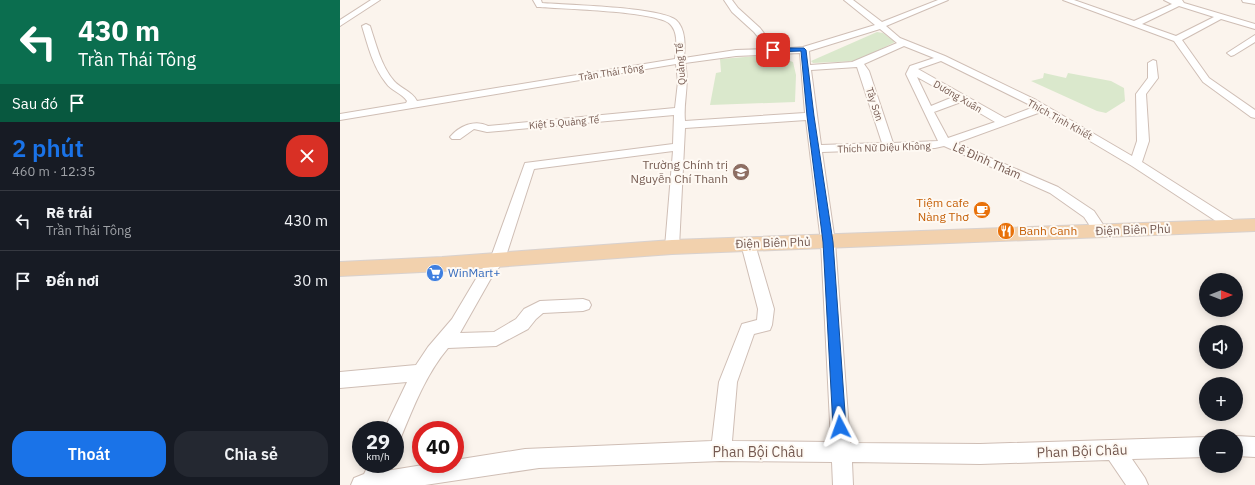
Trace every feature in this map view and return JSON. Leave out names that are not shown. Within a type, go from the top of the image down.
[{"type":"main road","name":"Điện Biên Phủ","points":[[340,269],[672,246],[828,242],[1255,225]]},
{"type":"street","points":[[340,24],[374,2],[382,0]]},
{"type":"street","name":"Quảng Tế","points":[[537,0],[540,5],[634,12],[659,16],[674,23],[681,47],[679,61],[683,71],[683,85],[679,111],[680,125],[672,246]]},
{"type":"street","points":[[728,0],[735,10],[757,30],[773,50]]},
{"type":"street","name":"Thích Tịnh Khiết","points":[[848,0],[897,40],[942,58],[1042,108],[1182,191],[1233,226]]},
{"type":"street","name":"Trần Thái Tông","points":[[340,117],[679,61],[773,50],[804,50],[881,26],[944,0]]},
{"type":"street","points":[[1067,0],[1177,39],[1206,80],[1255,115]]},
{"type":"street","points":[[1168,0],[1182,2],[1255,27]]},
{"type":"street","points":[[1246,0],[1255,2]]},
{"type":"street","points":[[1082,6],[1093,2]]},
{"type":"street","points":[[1135,24],[1182,2]]},
{"type":"street","points":[[1177,39],[1221,16]]},
{"type":"street","points":[[366,26],[374,47],[376,60],[396,88],[410,97],[412,101],[410,106]]},
{"type":"street","points":[[1231,53],[1255,38]]},
{"type":"street","points":[[805,68],[851,66],[904,43]]},
{"type":"street","points":[[804,50],[805,68],[828,242],[843,485]]},
{"type":"street","points":[[912,70],[919,65],[942,58]]},
{"type":"street","name":"Tây Sơn","points":[[859,63],[864,71],[889,147]]},
{"type":"street","points":[[1136,163],[1143,141],[1142,94],[1153,78],[1153,63]]},
{"type":"street","name":"Dương Xuân","points":[[912,70],[1004,122]]},
{"type":"street","name":"Lê Đình Thám","points":[[912,70],[911,74],[929,110],[940,137],[945,142],[1054,190],[1089,214],[1100,232]]},
{"type":"street","points":[[929,110],[961,98]]},
{"type":"street","name":"Thích Nữ Diệu Không","points":[[816,149],[935,145],[1042,108]]},
{"type":"street","name":"Kiệt 5 Quảng Tế","points":[[456,137],[466,129],[478,125],[484,129],[487,129],[679,111]]},
{"type":"street","points":[[680,125],[811,116]]},
{"type":"street","points":[[398,421],[420,373],[434,352],[458,324],[485,276],[498,259],[529,166],[678,147]]},
{"type":"street","points":[[721,451],[728,382],[748,329],[764,325],[766,309],[748,244]]},
{"type":"street","points":[[444,341],[496,339],[522,324],[530,314],[540,307],[583,305]]},
{"type":"street","points":[[340,380],[420,373]]},
{"type":"street","points":[[1243,446],[1255,447]]},
{"type":"street","name":"Phan Bội Châu","points":[[366,484],[525,459],[721,451],[980,454],[1199,447]]},
{"type":"street","points":[[1114,450],[1138,485]]},
{"type":"street","points":[[366,484],[373,473]]},
{"type":"green space","points":[[877,32],[883,33],[895,42],[857,61],[813,63],[811,61]]},
{"type":"green space","points":[[772,55],[793,62],[796,75],[795,102],[710,105],[716,73],[721,72],[720,59]]},
{"type":"green space","points":[[1044,73],[1066,78],[1068,73],[1111,81],[1124,88],[1125,101],[1106,113],[1097,111],[1031,81],[1043,78]]},
{"type":"place","name":"Trường Chính trị Nguyễn Chí Thanh","points":[[741,172]]},
{"type":"place","name":"Tiệm cafe Nàng Thơ","points":[[982,210]]},
{"type":"place","name":"Banh Canh","points":[[1006,231]]},
{"type":"place","name":"WinMart+","points":[[435,273]]},
{"type":"route","points":[[773,50],[804,50],[805,68],[830,261],[840,427]]}]
